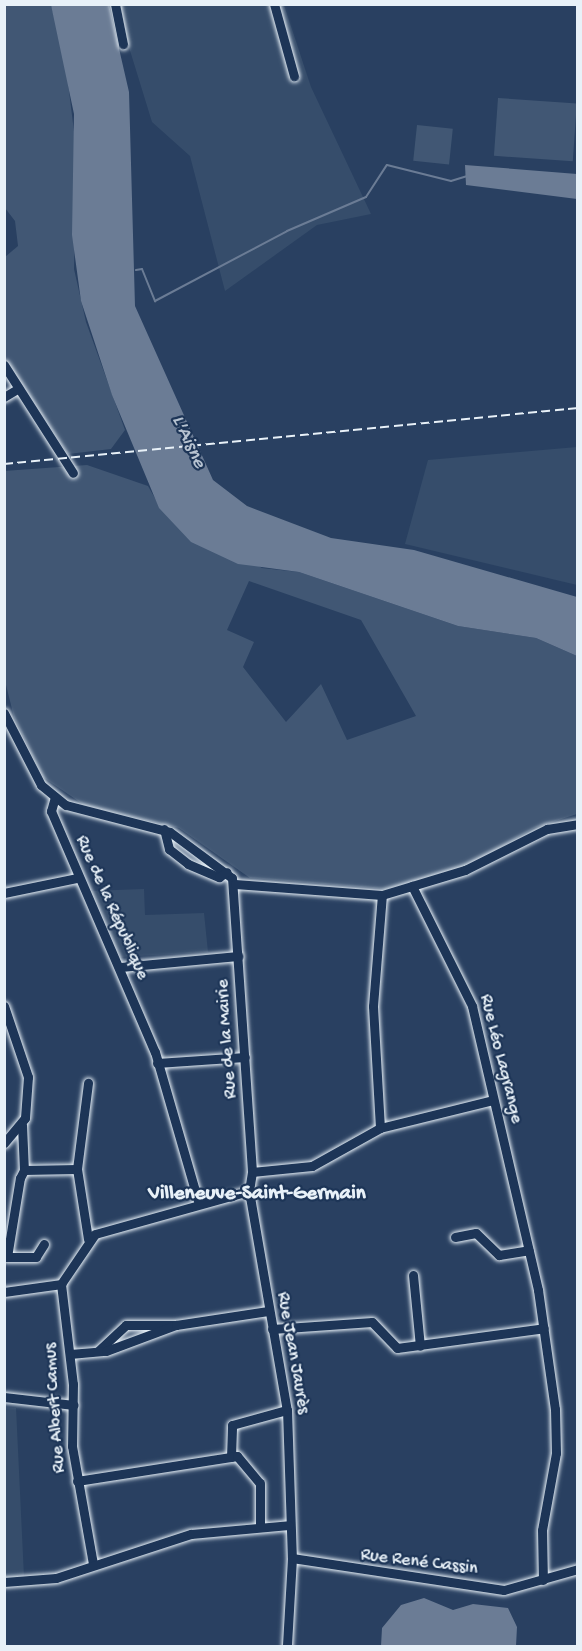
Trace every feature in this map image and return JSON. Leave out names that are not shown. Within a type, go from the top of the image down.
[{"type":"street","points":[[115,4],[123,44]]},
{"type":"street","points":[[274,4],[294,76]]},
{"type":"street","points":[[4,365],[73,473]]},
{"type":"street","points":[[4,397],[19,388]]},
{"type":"street","points":[[4,712],[28,764],[55,797],[81,812],[164,829],[225,873],[235,884],[382,895],[479,864],[547,829],[578,824]]},
{"type":"street","name":"Rue de la République","points":[[55,797],[50,808],[77,878],[120,968],[157,1063],[199,1204]]},
{"type":"street","points":[[164,829],[174,855],[225,873]]},
{"type":"street","points":[[4,893],[77,878]]},
{"type":"street","name":"Rue de la Mairie","points":[[235,884],[252,1172],[249,1191]]},
{"type":"street","name":"Rue Léo Lagrange","points":[[412,886],[472,1006],[544,1328],[556,1453],[542,1530],[543,1580]]},
{"type":"street","points":[[380,1128],[373,1006],[382,895]]},
{"type":"street","points":[[120,968],[238,956]]},
{"type":"street","points":[[4,1006],[28,1077],[22,1125],[24,1170],[7,1257],[36,1257],[44,1244]]},
{"type":"street","points":[[157,1063],[245,1057]]},
{"type":"street","points":[[4,1292],[61,1284],[88,1239],[77,1169],[88,1083]]},
{"type":"street","points":[[252,1172],[312,1166],[380,1128],[493,1100]]},
{"type":"street","points":[[4,1143],[22,1125]]},
{"type":"street","points":[[24,1170],[77,1169]]},
{"type":"street","points":[[88,1239],[199,1204],[249,1191]]},
{"type":"street","name":"Rue Jean Jaurès","points":[[249,1191],[267,1311],[287,1410],[289,1525],[292,1558],[287,1647]]},
{"type":"street","points":[[455,1237],[476,1233],[499,1255],[528,1250]]},
{"type":"street","points":[[413,1275],[420,1346]]},
{"type":"street","name":"Rue Albert Camus","points":[[61,1284],[70,1354],[77,1481],[93,1564]]},
{"type":"street","points":[[70,1354],[98,1352],[176,1325],[267,1311]]},
{"type":"street","points":[[98,1352],[119,1330],[154,1322],[176,1325]]},
{"type":"street","points":[[272,1329],[372,1322],[382,1327],[392,1347],[420,1346],[544,1328]]},
{"type":"street","points":[[119,1330],[131,1339]]},
{"type":"street","points":[[4,1397],[74,1405]]},
{"type":"street","points":[[231,1457],[232,1425],[287,1410]]},
{"type":"street","points":[[77,1481],[231,1457],[242,1458],[260,1483],[260,1527]]},
{"type":"street","points":[[4,1582],[56,1578],[93,1564],[191,1534],[289,1525]]},
{"type":"street","name":"Rue René Cassin","points":[[292,1558],[504,1590],[578,1569]]},
{"type":"shaded area","points":[[5,5],[51,5],[65,58],[76,148],[74,269],[86,322],[125,430],[111,449],[68,454],[5,358],[5,257],[18,246],[15,221],[5,208]]},
{"type":"shaded area","points":[[116,5],[284,5],[311,87],[371,214],[317,225],[225,291],[190,156],[152,122]]},
{"type":"shaded area","points":[[498,98],[577,104],[573,161],[494,156]]},
{"type":"shaded area","points":[[417,125],[453,129],[449,165],[413,161]]},
{"type":"shaded area","points":[[577,447],[577,585],[405,544],[428,460]]},
{"type":"shaded area","points":[[87,465],[148,486],[160,507],[262,568],[299,572],[458,626],[536,638],[577,656],[577,814],[534,828],[469,865],[386,889],[250,878],[179,828],[84,805],[43,777],[14,717],[5,681],[4,471]],"holes":[[[249,581],[361,620],[416,716],[347,740],[321,684],[286,722],[243,667],[254,642],[227,630]]]},
{"type":"shaded area","points":[[144,889],[145,915],[204,913],[208,952],[120,957],[90,891]]},
{"type":"shaded area","points":[[4,1407],[16,1408],[24,1577],[5,1577]]},
{"type":"water","name":"L'Aisne","points":[[51,5],[109,5],[129,92],[135,306],[213,480],[247,506],[331,538],[414,550],[577,597],[577,656],[536,638],[458,626],[299,572],[238,564],[191,542],[159,508],[112,395],[81,301],[72,235],[74,114]]},
{"type":"water","points":[[465,165],[577,174],[577,199],[466,185]]},
{"type":"water","points":[[424,1598],[453,1610],[473,1604],[508,1608],[517,1627],[516,1646],[381,1646],[382,1628],[401,1605]]},
{"type":"waterway","points":[[136,270],[142,269],[155,301],[287,231],[366,197],[387,165],[451,181],[467,176]]},
{"type":"railway","points":[[4,464],[578,408]]},
{"type":"district","name":"Villeneuve-Saint-Germain","points":[[257,1195]]}]
